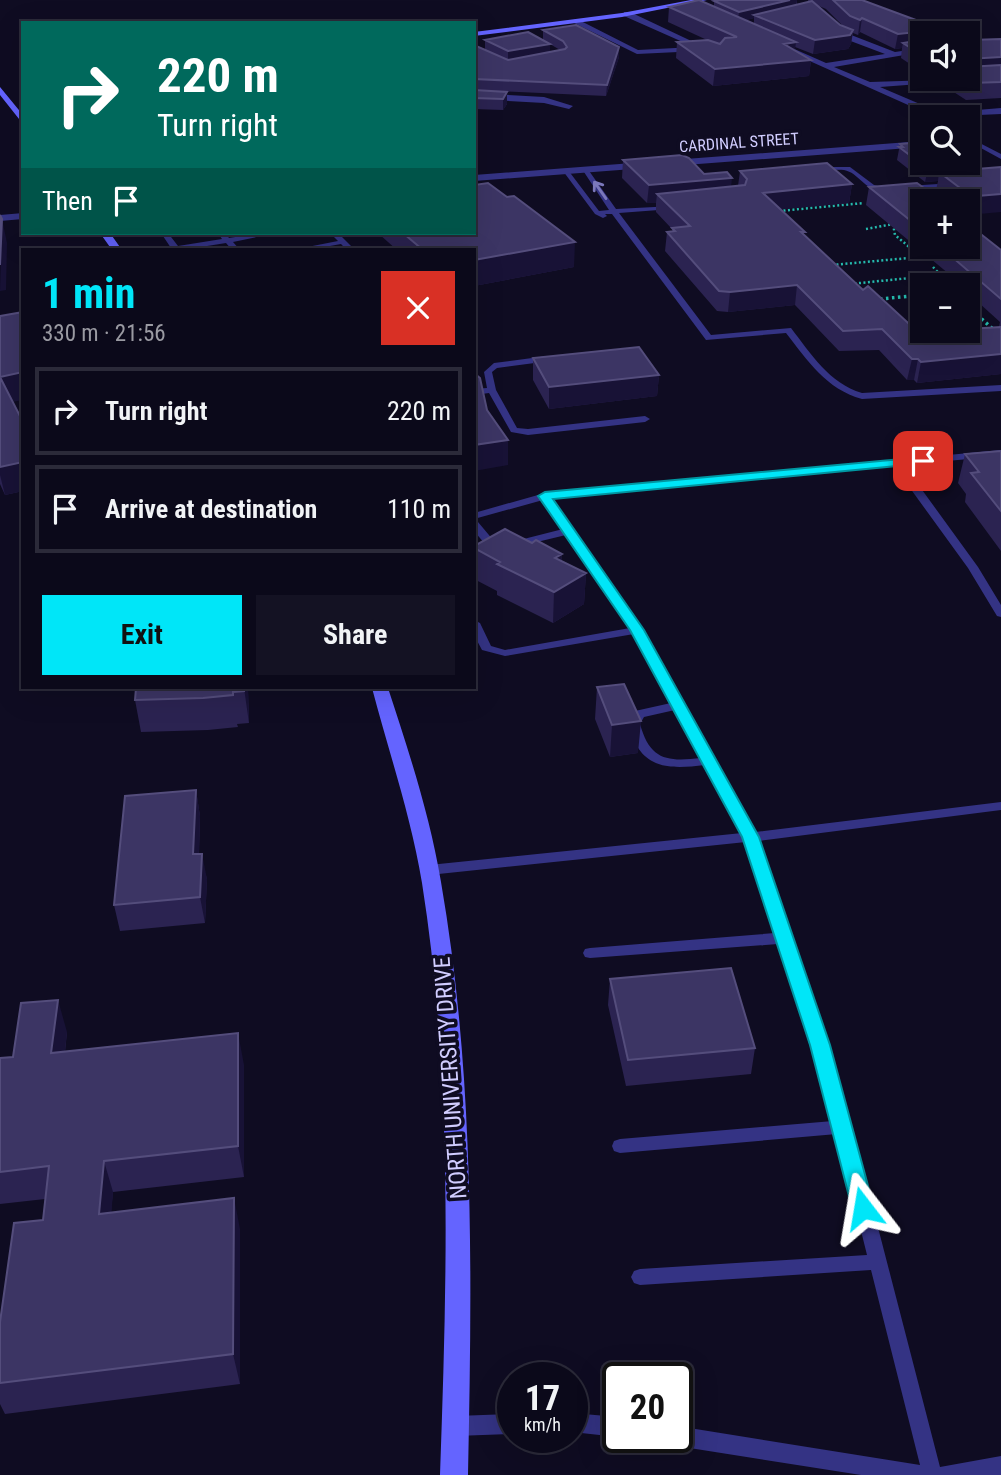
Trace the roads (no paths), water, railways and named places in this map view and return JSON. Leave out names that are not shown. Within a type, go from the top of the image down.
[{"type":"main road","points":[[476,34],[627,14],[702,0]]},
{"type":"main road","points":[[5,95],[21,118]]},
{"type":"main road","name":"NORTH UNIVERSITY DRIVE","points":[[380,689],[405,769],[429,870],[446,983],[457,1119],[461,1245],[454,1475]]},
{"type":"street","points":[[683,4],[694,9]]},
{"type":"street","points":[[574,21],[637,52],[707,50],[627,14]]},
{"type":"street","points":[[826,17],[843,35],[893,54]]},
{"type":"street","points":[[774,44],[914,105]]},
{"type":"street","points":[[824,66],[910,52]]},
{"type":"street","points":[[868,85],[910,82]]},
{"type":"street","points":[[476,96],[544,100],[569,106]]},
{"type":"street","points":[[980,113],[1001,111]]},
{"type":"street","name":"CARDINAL STREET","points":[[476,178],[910,145]]},
{"type":"street","points":[[0,218],[21,216]]},
{"type":"lane","points":[[513,29],[525,35]]},
{"type":"lane","points":[[980,145],[1001,157]]},
{"type":"lane","points":[[802,170],[848,168],[877,189],[962,183]]},
{"type":"lane","points":[[585,169],[626,229],[709,338],[788,330],[832,383],[844,392],[862,396],[1001,388]]},
{"type":"lane","points":[[566,171],[597,213],[626,229]]},
{"type":"lane","points":[[597,213],[681,206]]},
{"type":"lane","points":[[166,235],[177,236]]},
{"type":"lane","points":[[223,235],[234,248]]},
{"type":"lane","points":[[183,248],[259,235]]},
{"type":"lane","points":[[336,235],[349,248]]},
{"type":"lane","points":[[308,248],[343,242]]},
{"type":"lane","points":[[562,358],[494,366],[488,372],[492,390],[514,430],[528,432],[646,419]]},
{"type":"lane","points":[[476,392],[492,390]]},
{"type":"lane","points":[[476,515],[545,496],[1001,453]]},
{"type":"lane","points":[[897,463],[973,567],[1001,614]]},
{"type":"lane","points":[[545,496],[637,630],[751,837],[844,1127],[932,1475]]},
{"type":"lane","points":[[476,527],[490,550],[569,531]]},
{"type":"lane","points":[[476,627],[486,648],[505,653],[637,630]]},
{"type":"lane","points":[[680,705],[639,714],[634,724],[643,749],[650,757],[672,765],[707,761]]},
{"type":"lane","points":[[429,870],[751,837],[1001,806]]},
{"type":"lane","points":[[590,953],[784,938]]},
{"type":"lane","points":[[620,1146],[844,1127]]},
{"type":"lane","points":[[640,1277],[876,1262]]},
{"type":"lane","points":[[456,1426],[497,1425]]},
{"type":"lane","points":[[693,1439],[922,1475]]},
{"type":"lane","points":[[943,1475],[1001,1466]]}]
